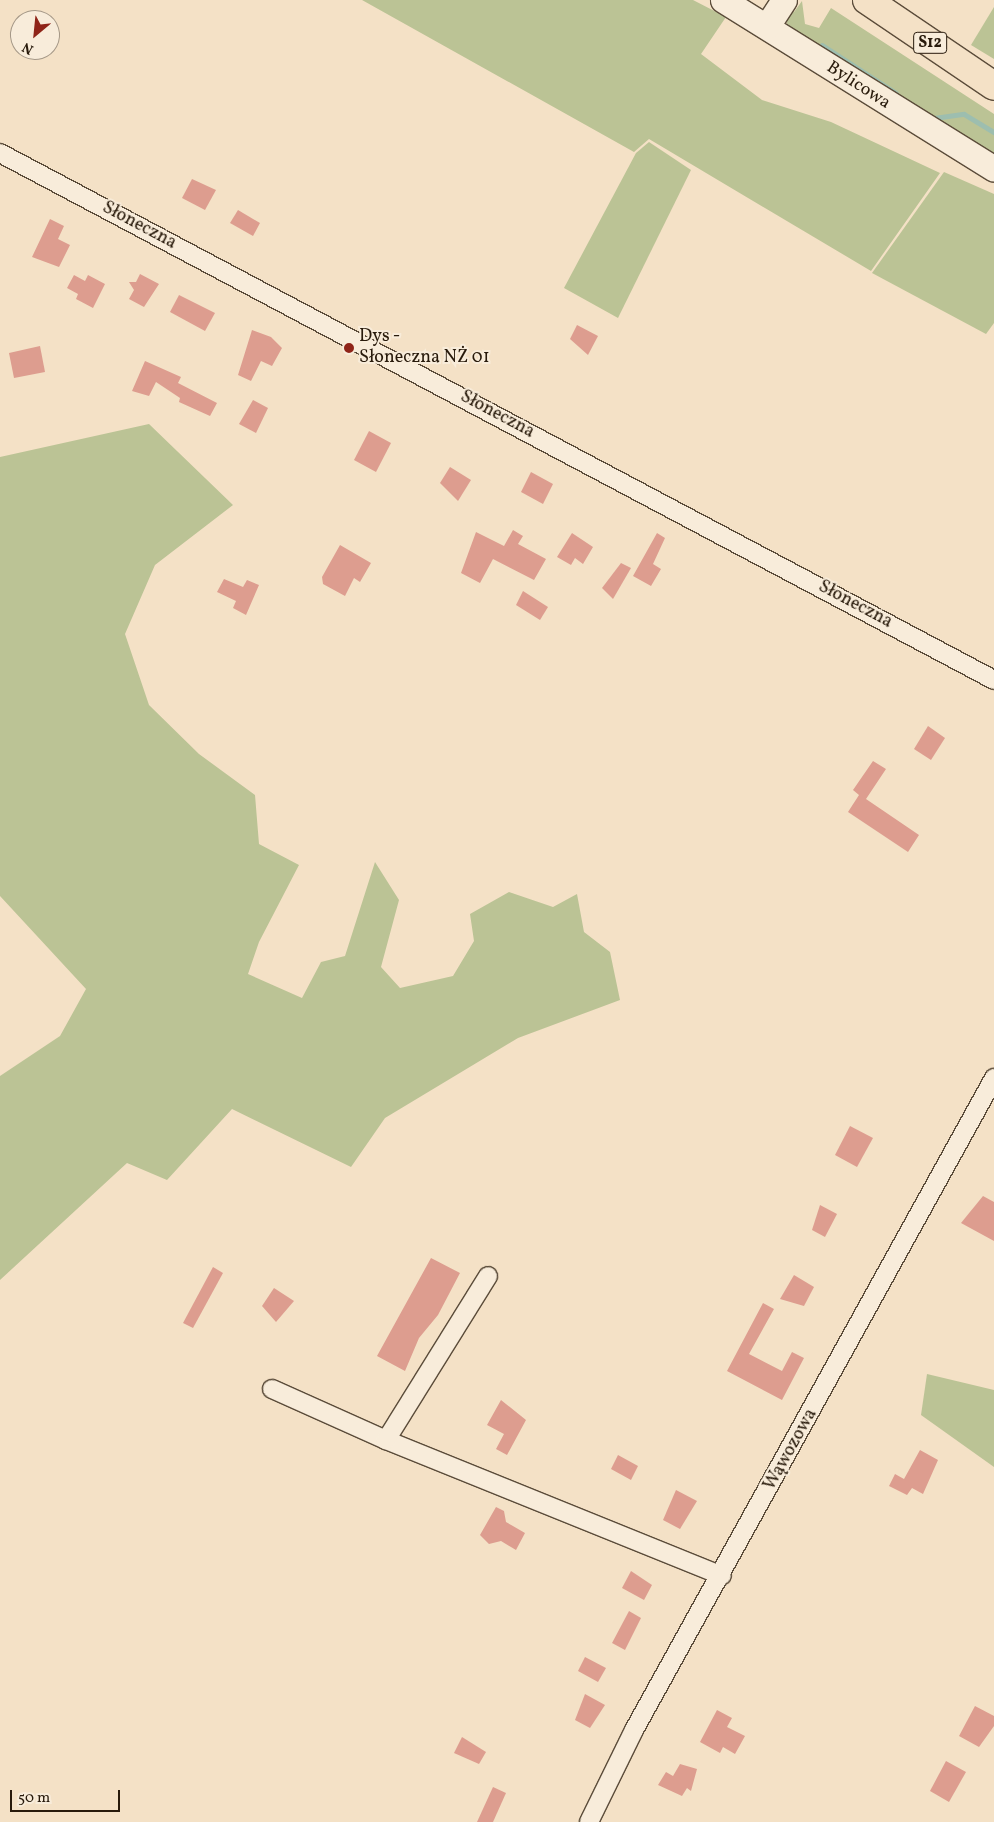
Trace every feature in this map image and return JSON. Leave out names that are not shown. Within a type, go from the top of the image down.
[{"type":"highway","name":"S12","points":[[867,0],[994,86]]},
{"type":"street","name":"Bylicowa","points":[[723,0],[767,26],[919,126],[994,169]]},
{"type":"street","points":[[767,26],[784,0]]},
{"type":"street","name":"Słoneczna","points":[[0,152],[994,680]]},
{"type":"street","name":"Wąwozowa","points":[[589,1822],[634,1730],[722,1576],[994,1078]]},
{"type":"street","points":[[386,1440],[488,1276]]},
{"type":"street","points":[[272,1390],[386,1440],[722,1576]]},
{"type":"green space","points":[[362,0],[693,0],[726,17],[701,54],[762,100],[831,122],[940,173],[871,271],[649,139],[634,152]]},
{"type":"green space","points":[[802,1],[805,24],[819,28],[831,8],[994,114],[994,158],[787,30],[787,8],[794,12]]},
{"type":"green space","points":[[994,7],[994,59],[971,45]]},
{"type":"green space","points":[[649,142],[691,170],[618,318],[564,288],[636,153]]},
{"type":"green space","points":[[944,172],[994,194],[994,323],[986,334],[872,273]]},
{"type":"green space","points":[[149,424],[233,505],[155,565],[125,634],[149,705],[199,754],[255,795],[259,844],[299,865],[259,942],[248,974],[302,998],[321,962],[345,956],[375,862],[399,900],[381,967],[400,988],[453,976],[474,941],[470,914],[509,892],[553,907],[577,894],[584,932],[610,952],[620,1000],[518,1038],[385,1118],[351,1167],[232,1109],[167,1180],[127,1163],[0,1280],[0,1076],[60,1036],[86,989],[0,896],[0,457]]},
{"type":"green space","points":[[927,1374],[994,1390],[994,1467],[921,1415]]},
{"type":"building","points":[[192,179],[216,190],[205,210],[182,198]]},
{"type":"building","points":[[238,210],[260,223],[253,236],[230,223]]},
{"type":"building","points":[[50,219],[64,226],[58,239],[70,245],[59,267],[32,257]]},
{"type":"building","points":[[140,274],[159,284],[144,307],[129,299],[134,290],[129,282],[136,282]]},
{"type":"building","points":[[74,275],[85,281],[88,275],[105,284],[93,308],[76,299],[78,294],[67,288]]},
{"type":"building","points":[[179,295],[215,313],[205,331],[170,312]]},
{"type":"building","points":[[577,325],[598,336],[588,355],[570,339]]},
{"type":"building","points":[[252,330],[271,337],[282,348],[272,366],[261,361],[251,381],[238,375]]},
{"type":"building","points":[[40,346],[45,372],[14,378],[9,353]]},
{"type":"building","points":[[145,361],[181,377],[178,383],[217,403],[210,416],[179,402],[180,398],[156,382],[149,396],[132,391]]},
{"type":"building","points":[[253,400],[268,408],[256,433],[239,424]]},
{"type":"building","points":[[369,431],[391,443],[376,472],[354,460]]},
{"type":"building","points":[[450,467],[471,480],[458,501],[440,483]]},
{"type":"building","points":[[531,472],[553,484],[543,504],[521,492]]},
{"type":"building","points":[[513,530],[523,536],[518,544],[546,559],[534,580],[493,559],[480,583],[461,573],[476,532],[504,546]]},
{"type":"building","points":[[572,533],[593,547],[583,564],[575,558],[571,565],[557,557]]},
{"type":"building","points":[[657,533],[665,538],[653,564],[661,569],[651,586],[633,576]]},
{"type":"building","points":[[340,545],[371,563],[360,582],[354,578],[345,596],[323,584],[322,577]]},
{"type":"building","points":[[621,563],[631,568],[613,599],[602,588]]},
{"type":"building","points":[[224,579],[243,587],[247,580],[259,585],[246,615],[233,608],[236,601],[217,592]]},
{"type":"building","points":[[523,591],[548,607],[540,620],[516,605]]},
{"type":"building","points":[[928,726],[945,738],[931,760],[914,749]]},
{"type":"building","points":[[873,761],[886,769],[866,799],[919,835],[908,852],[848,812],[859,795],[853,790]]},
{"type":"building","points":[[850,1126],[873,1138],[857,1167],[835,1155]]},
{"type":"building","points":[[983,1196],[994,1202],[994,1241],[961,1223]]},
{"type":"building","points":[[820,1205],[837,1214],[825,1237],[812,1230]]},
{"type":"building","points":[[431,1258],[460,1273],[438,1315],[419,1338],[405,1371],[377,1356]]},
{"type":"building","points":[[213,1267],[223,1273],[193,1328],[183,1323]]},
{"type":"building","points":[[794,1275],[814,1287],[804,1306],[780,1299]]},
{"type":"building","points":[[274,1288],[294,1301],[276,1322],[262,1306]]},
{"type":"building","points":[[763,1303],[774,1309],[749,1354],[782,1371],[792,1352],[804,1358],[782,1400],[727,1371]]},
{"type":"building","points":[[501,1400],[526,1420],[507,1455],[496,1449],[504,1434],[487,1425]]},
{"type":"building","points":[[920,1450],[938,1460],[923,1494],[912,1488],[907,1495],[889,1486],[895,1474],[904,1479]]},
{"type":"building","points":[[618,1455],[638,1466],[631,1480],[611,1469]]},
{"type":"building","points":[[676,1490],[697,1501],[680,1529],[663,1520]]},
{"type":"building","points":[[496,1507],[504,1511],[506,1522],[525,1533],[516,1550],[501,1541],[489,1544],[480,1535]]},
{"type":"building","points":[[631,1571],[652,1585],[644,1600],[622,1588]]},
{"type":"building","points":[[629,1611],[641,1618],[625,1650],[612,1643]]},
{"type":"building","points":[[585,1657],[606,1668],[598,1682],[578,1671]]},
{"type":"building","points":[[585,1694],[605,1705],[590,1728],[575,1720]]},
{"type":"building","points":[[975,1706],[994,1716],[994,1726],[979,1747],[959,1736]]},
{"type":"building","points":[[717,1710],[732,1718],[727,1727],[745,1736],[735,1754],[723,1747],[720,1753],[700,1742]]},
{"type":"building","points":[[462,1737],[486,1752],[479,1764],[454,1753]]},
{"type":"building","points":[[946,1761],[966,1772],[949,1802],[930,1791]]},
{"type":"building","points":[[680,1764],[697,1769],[691,1791],[687,1788],[682,1796],[658,1785],[666,1772],[673,1776]]},
{"type":"building","points":[[493,1787],[506,1793],[493,1822],[477,1822]]},
{"type":"waterway","points":[[822,45],[896,93]]},
{"type":"waterway","points":[[934,118],[964,114],[994,132]]},
{"type":"place","name":"Dys - Słoneczna NŻ 01","points":[[349,348]]}]
